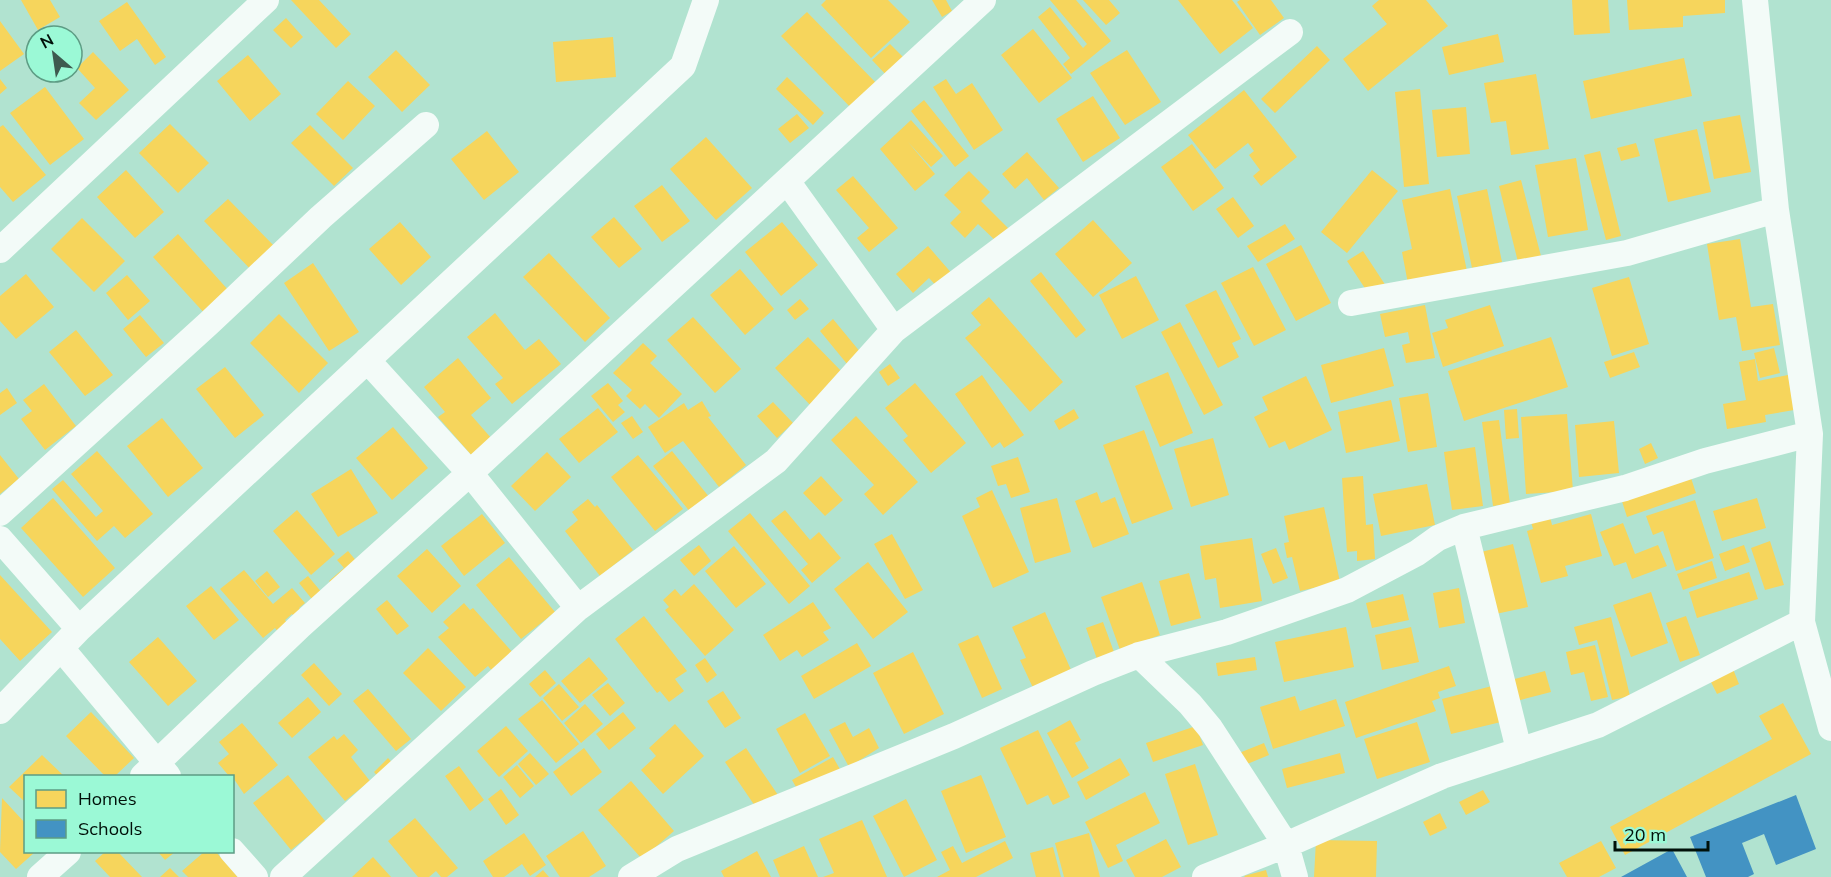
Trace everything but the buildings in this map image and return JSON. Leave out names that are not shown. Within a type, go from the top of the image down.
[{"type":"street","points":[[0,250],[266,0]]},
{"type":"street","points":[[0,711],[79,629],[683,66],[706,0]]},
{"type":"street","points":[[61,648],[156,772],[300,626],[470,473],[983,0]]},
{"type":"street","points":[[1755,0],[1776,210],[1810,434],[1802,622],[1831,728]]},
{"type":"street","points":[[283,877],[578,608],[776,461],[894,330],[1290,32]]},
{"type":"street","points":[[0,513],[209,323],[321,217],[426,125]]},
{"type":"street","points":[[787,181],[894,330]]},
{"type":"street","points":[[1351,303],[1627,254],[1776,210]]},
{"type":"street","points":[[367,360],[470,473],[578,608]]},
{"type":"street","points":[[630,877],[677,849],[954,736],[1139,654],[1227,632],[1347,590],[1417,553],[1438,538],[1464,527],[1625,488],[1705,461],[1810,434]]},
{"type":"street","points":[[1464,527],[1519,750]]},
{"type":"street","points":[[0,539],[79,629]]},
{"type":"street","points":[[1205,877],[1286,845],[1442,776],[1598,725],[1802,622]]},
{"type":"street","points":[[1139,654],[1190,704],[1210,728],[1286,845],[1295,877]]},
{"type":"street","points":[[40,877],[67,853]]},
{"type":"street","points":[[234,853],[255,877]]}]
